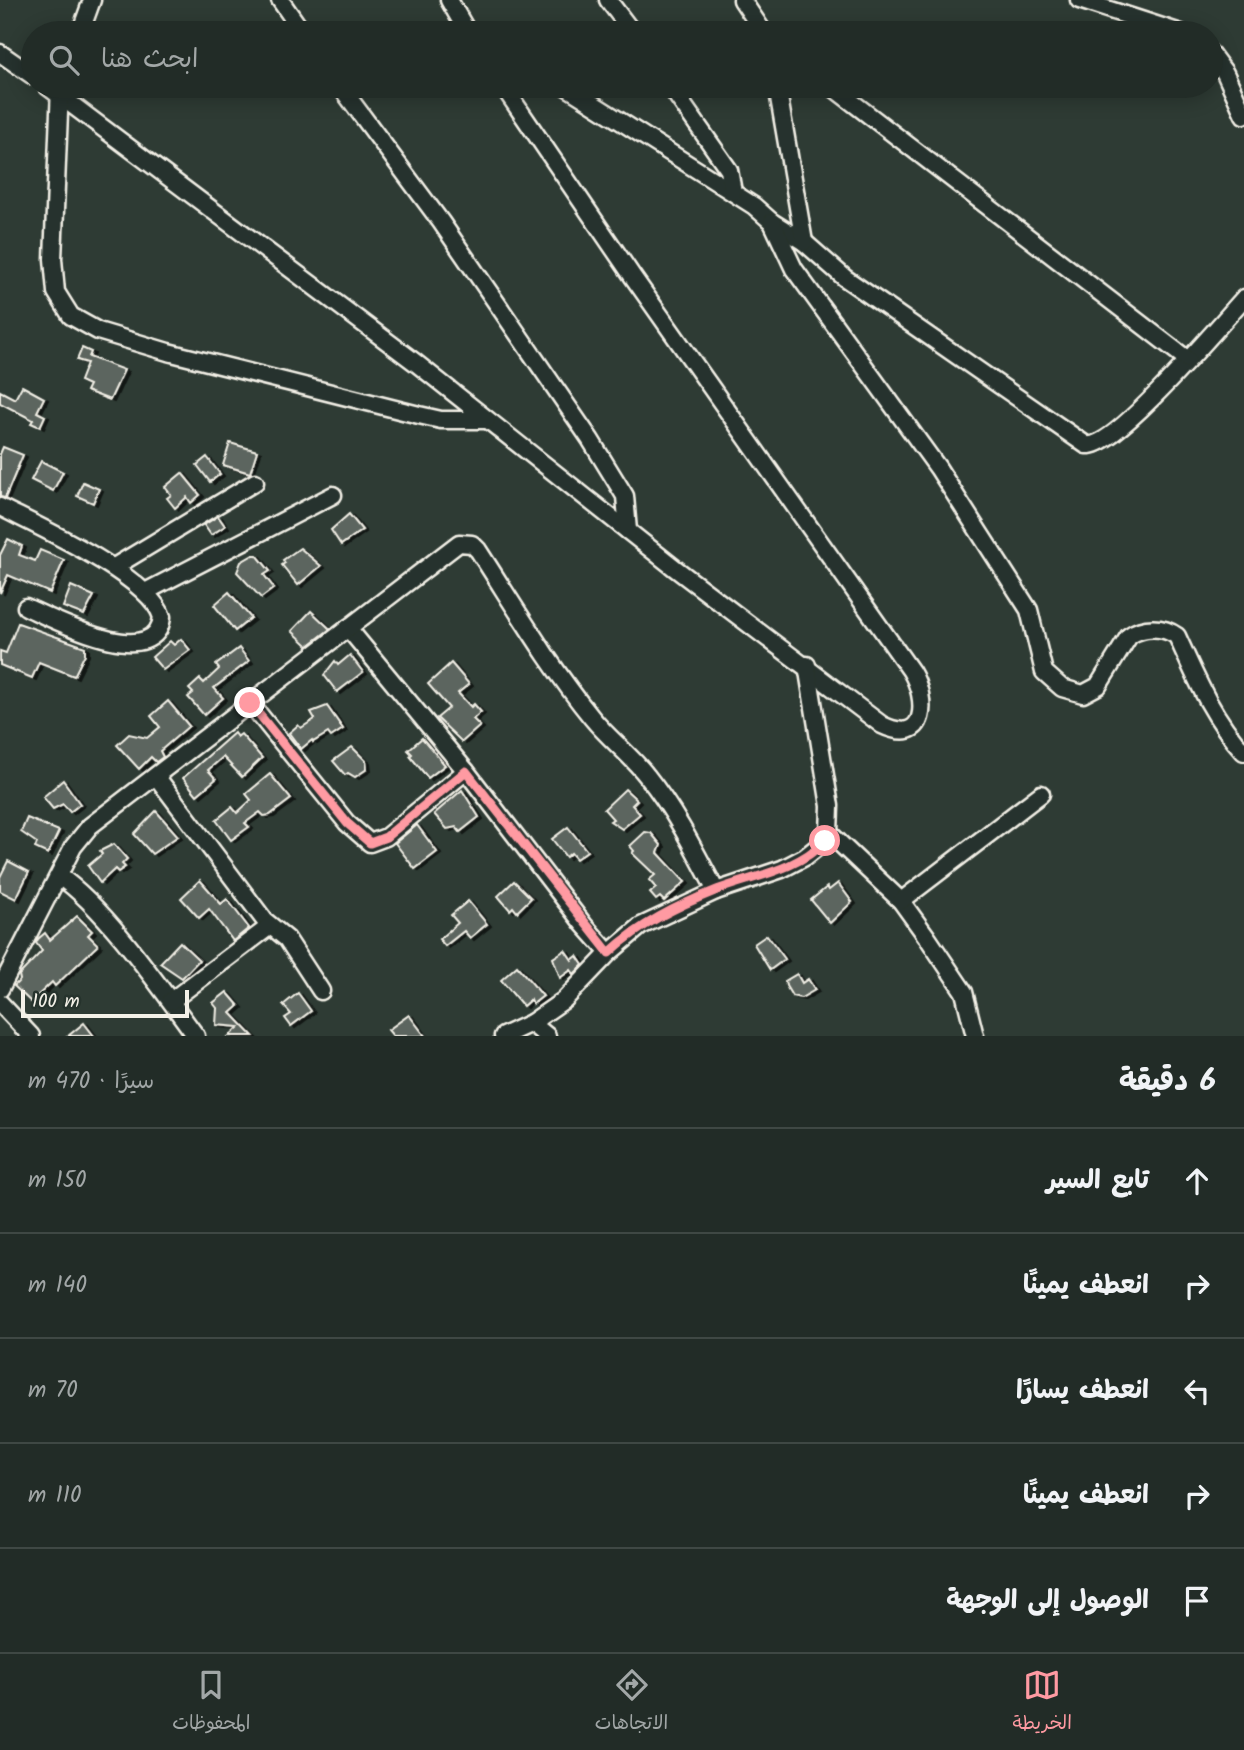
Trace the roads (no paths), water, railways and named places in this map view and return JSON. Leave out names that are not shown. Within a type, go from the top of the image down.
[{"type":"street","points":[[84,21],[92,0]]},
{"type":"street","points":[[280,0],[295,21]]},
{"type":"street","points":[[449,0],[461,21]]},
{"type":"street","points":[[608,0],[624,21]]},
{"type":"street","points":[[742,0],[756,21]]},
{"type":"street","points":[[1079,0],[1144,21]]},
{"type":"street","points":[[0,53],[21,68]]},
{"type":"street","points":[[1223,70],[1244,115]]},
{"type":"street","points":[[55,98],[54,283],[59,299],[71,316],[99,331],[168,352],[418,415],[441,420],[487,420]]},
{"type":"street","points":[[68,98],[416,363],[628,531],[807,665],[882,725],[906,730],[920,720],[923,702],[911,671],[633,277],[511,98]]},
{"type":"street","points":[[349,98],[441,222],[590,439],[625,496],[628,531]]},
{"type":"street","points":[[584,98],[733,192],[804,242],[845,278],[1086,445],[1096,446],[1104,441],[1151,401],[1244,298]]},
{"type":"street","points":[[678,98],[729,170],[733,192]]},
{"type":"street","points":[[779,98],[804,242]]},
{"type":"street","points":[[847,98],[1188,360]]},
{"type":"street","points":[[772,222],[794,269],[938,468],[1029,610],[1040,664],[1051,681],[1062,688],[1083,694],[1098,686],[1135,632],[1159,628],[1170,631],[1177,636],[1200,690],[1217,718],[1244,751]]},
{"type":"street","points":[[114,567],[256,482]]},
{"type":"street","points":[[145,592],[333,495]]},
{"type":"street","points":[[0,507],[114,567],[156,603],[161,623],[149,636],[124,643],[98,638],[26,607]]},
{"type":"street","points":[[0,989],[73,846],[90,825],[450,547],[459,543],[472,544],[478,550],[517,614],[593,719],[638,764],[665,800],[716,891]]},
{"type":"street","points":[[348,628],[466,771],[575,914],[609,953]]},
{"type":"street","points":[[503,1036],[531,1023],[564,1000],[609,953],[652,920],[716,891],[793,863],[818,848],[829,833],[827,774],[814,720],[807,665]]},
{"type":"street","points":[[250,703],[341,816],[370,843],[386,837],[466,771]]},
{"type":"street","points":[[156,776],[270,926],[287,939],[321,991]]},
{"type":"street","points":[[901,901],[1041,794]]},
{"type":"street","points":[[829,833],[901,901],[958,981],[969,1003],[975,1036]]},
{"type":"street","points":[[59,876],[81,895],[171,1001],[196,1036]]},
{"type":"street","points":[[171,1001],[270,926]]},
{"type":"street","points":[[0,1003],[31,1036]]},
{"type":"street","points":[[531,1023],[547,1036]]}]
